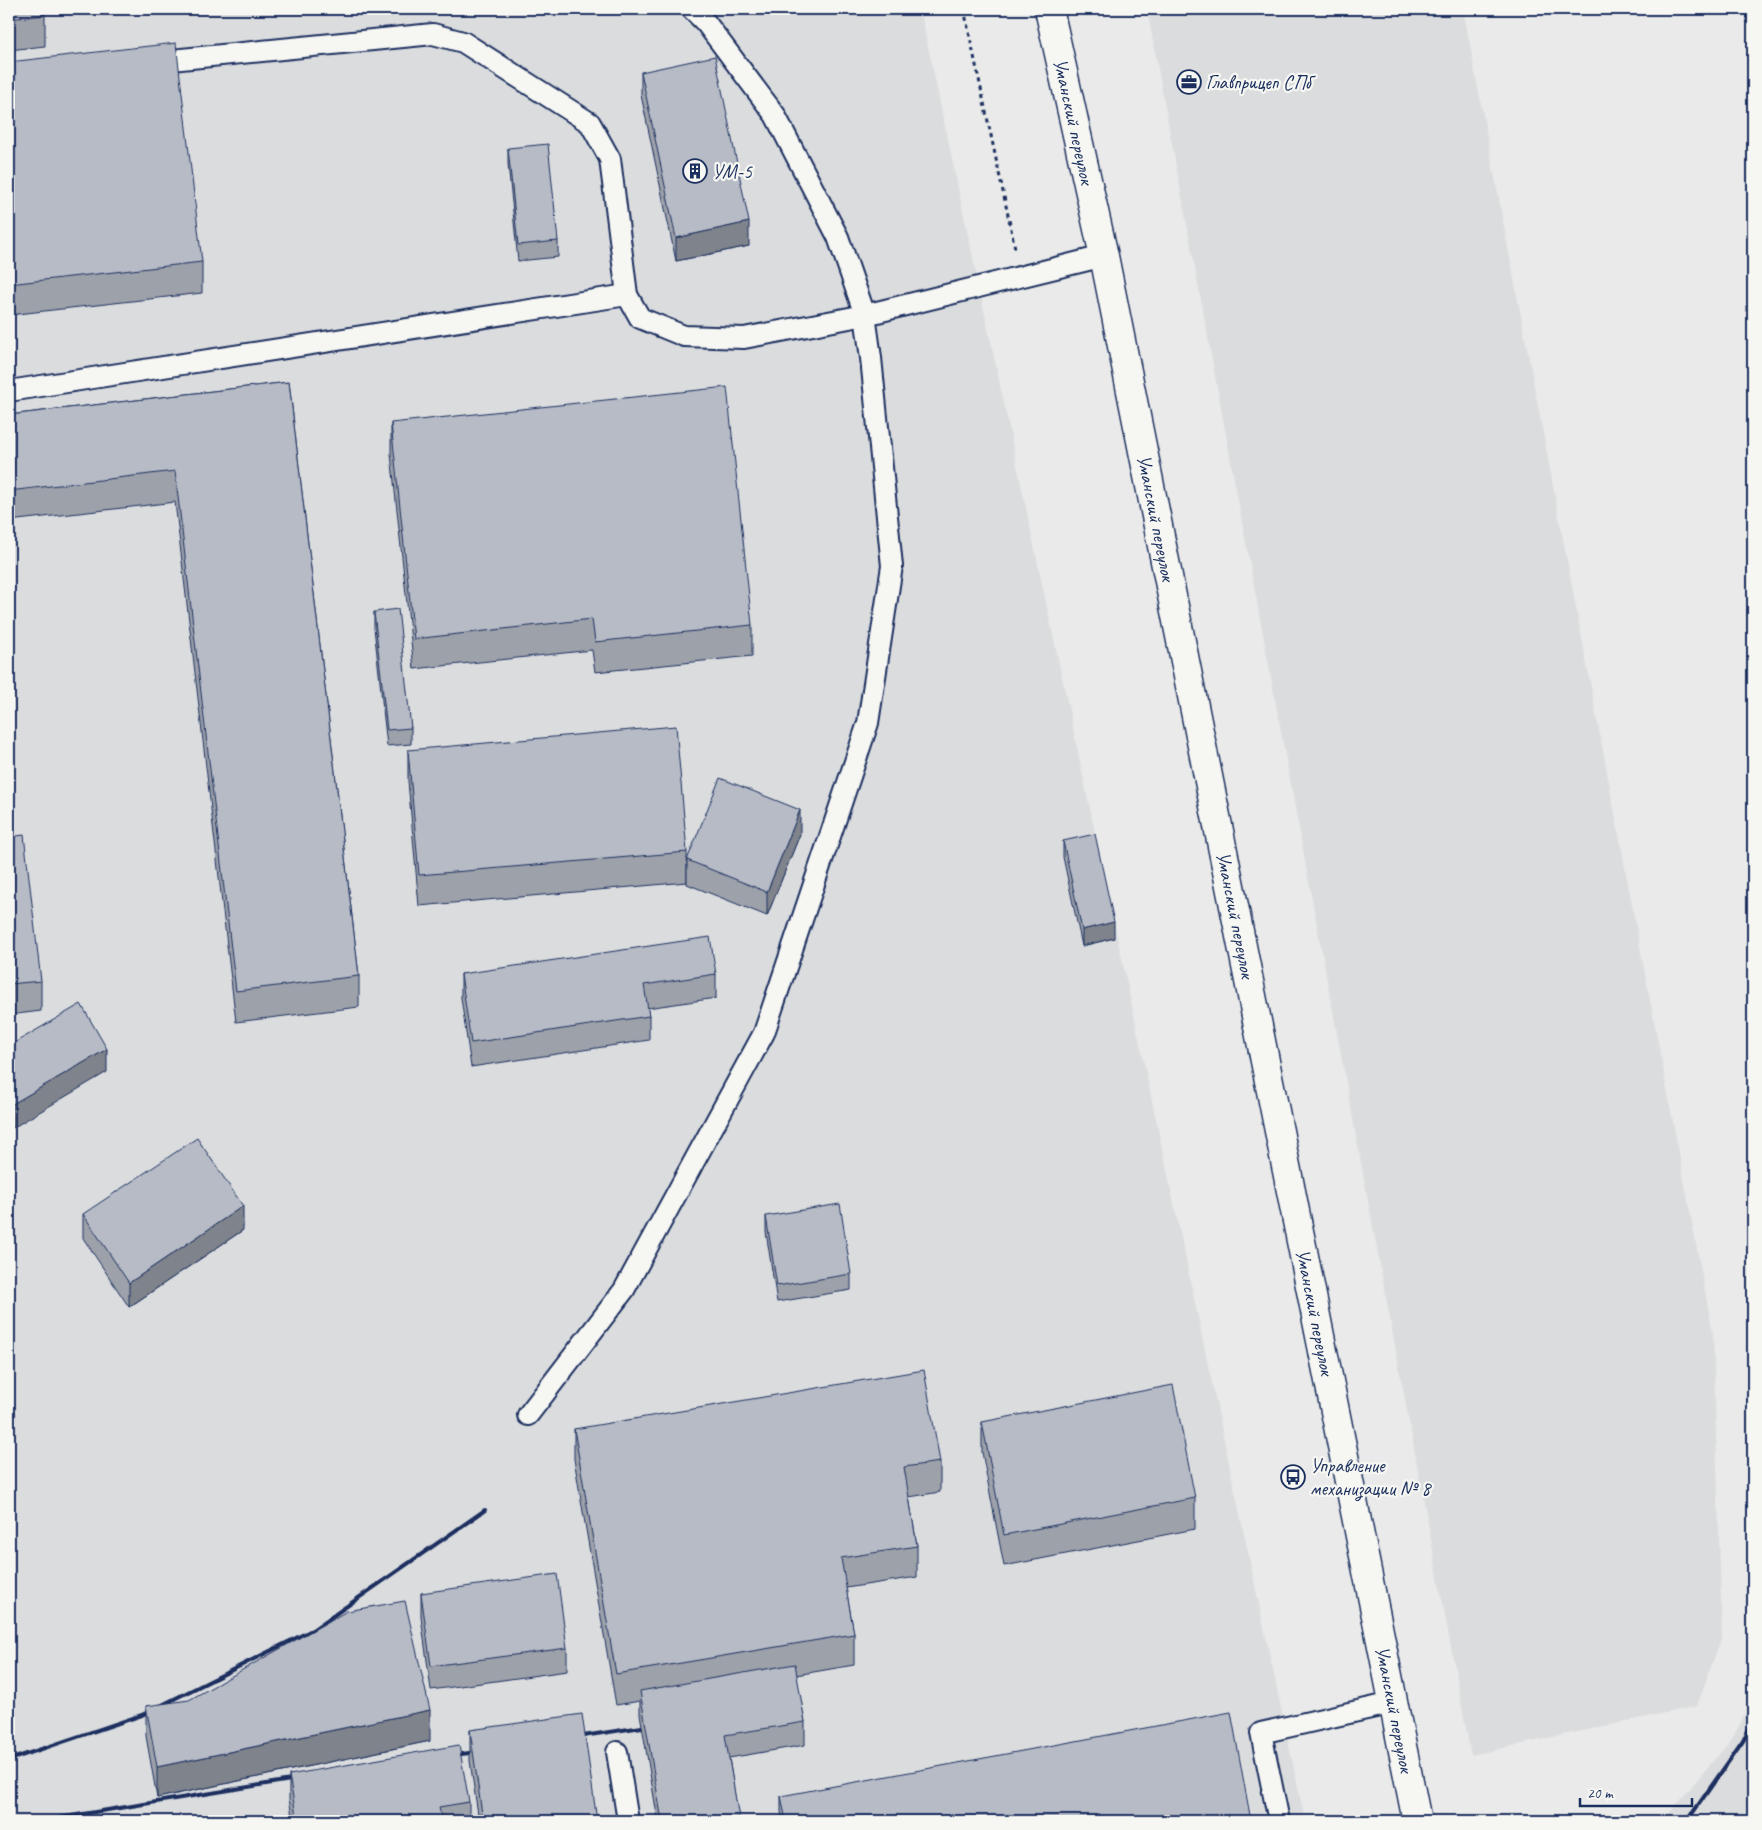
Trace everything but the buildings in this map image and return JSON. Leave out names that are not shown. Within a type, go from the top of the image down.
[{"type":"street","name":"Уманский переулок","points":[[1049,9],[1104,256],[1417,1821]]},
{"type":"lane","points":[[528,1415],[624,1290],[764,1033],[868,723],[892,566],[865,315],[838,237],[775,115],[706,23],[692,9]]},
{"type":"lane","points":[[136,64],[432,34],[463,42],[590,124],[610,159],[627,295],[640,318],[684,336],[744,338],[865,315],[1104,256]]},
{"type":"lane","points":[[9,391],[627,295]]},
{"type":"lane","points":[[1278,1821],[1261,1733],[1393,1703]]},
{"type":"lane","points":[[617,1752],[628,1821]]},
{"type":"path","points":[[964,9],[1021,276]]},
{"type":"shaded area","points":[[9,9],[920,9],[1305,1821],[9,1821]]},
{"type":"shaded area","points":[[1147,9],[1463,9],[1713,1334],[1722,1636],[1697,1706],[1471,1755]]},
{"type":"shaded area","points":[[1753,1699],[1753,1807],[1745,1821],[1662,1821],[1732,1739]]},
{"type":"railway","points":[[9,1760],[142,1715],[314,1629],[485,1510]]},
{"type":"railway","points":[[1687,1821],[1743,1741],[1753,1721]]},
{"type":"railway","points":[[570,1738],[642,1727]]},
{"type":"railway","points":[[447,1756],[484,1751]]},
{"type":"railway","points":[[40,1821],[303,1778]]},
{"type":"place","name":"Главприцеп СПб","points":[[1189,82]]},
{"type":"place","name":"УМ-5","points":[[695,171]]},
{"type":"place","name":"Управление механизации № 8","points":[[1293,1477]]}]
